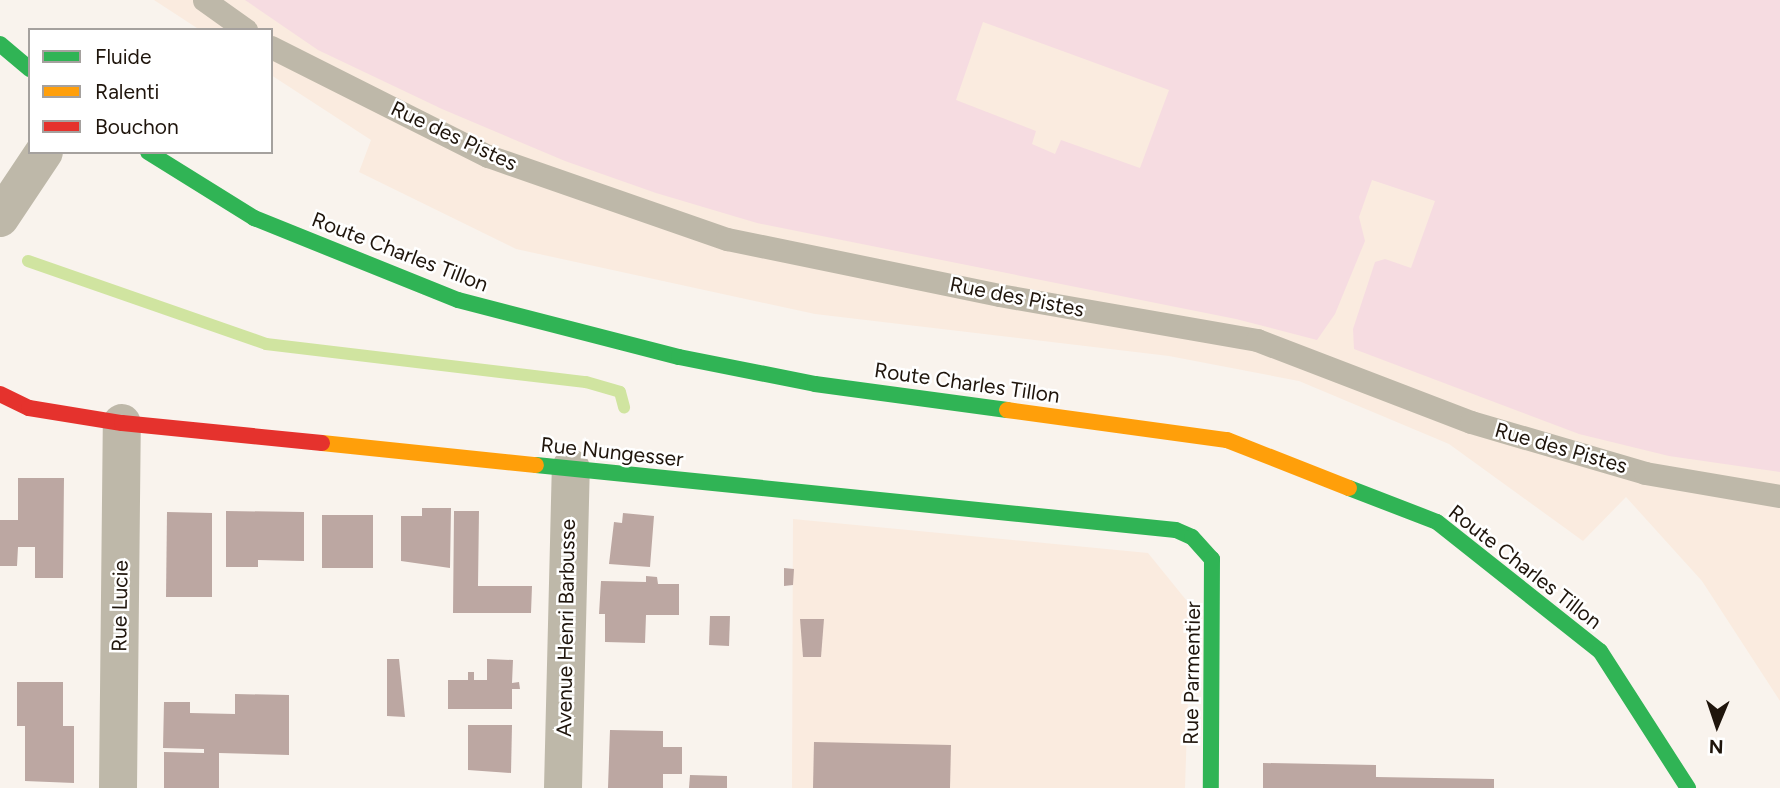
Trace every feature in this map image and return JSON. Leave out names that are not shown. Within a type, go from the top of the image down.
[{"type":"main road","points":[[0,44],[28,67]]},
{"type":"main road","name":"Route Charles Tillon","points":[[151,154],[254,218],[458,300],[679,357],[815,384],[1227,439],[1437,522],[1600,651],[1688,788]]},
{"type":"main road","name":"Rue Nungesser","points":[[0,394],[29,408],[122,423],[346,449],[570,468],[1158,527],[1192,537],[1212,559]]},
{"type":"main road","name":"Rue Parmentier","points":[[1211,788],[1212,559]]},
{"type":"street","points":[[0,218],[43,154]]},
{"type":"street","name":"Rue Lucie","points":[[118,788],[122,423]]},
{"type":"street","name":"Avenue Henri Barbusse","points":[[563,788],[570,468]]},
{"type":"lane","points":[[204,0],[243,28]]},
{"type":"lane","name":"Rue des Pistes","points":[[273,48],[488,156],[727,239],[999,295],[1257,340],[1484,426],[1644,473],[1780,496]]},
{"type":"shaded area","points":[[154,0],[1780,0],[1780,701],[1702,581],[1626,497],[1583,541],[1449,444],[1299,381],[1169,356],[815,314],[516,249],[359,172],[371,140],[273,76],[273,28],[197,28]]},
{"type":"shaded area","points":[[245,0],[1780,0],[1780,472],[1669,456],[1579,434],[1354,349],[1353,329],[1375,262],[1385,259],[1411,268],[1435,201],[1372,180],[1359,217],[1365,241],[1335,314],[1317,340],[1236,319],[757,223],[656,193],[565,161],[442,109],[318,50]],"holes":[[[983,22],[1169,90],[1140,168],[1061,140],[1055,154],[1032,144],[1036,131],[956,100]]]},
{"type":"shaded area","points":[[793,519],[1148,553],[1191,606],[1185,788],[792,788]]},
{"type":"building","points":[[18,478],[64,478],[63,578],[35,578],[35,547],[18,547],[17,566],[0,566],[0,520],[18,520]]},
{"type":"building","points":[[422,508],[451,508],[450,568],[401,561],[401,516],[422,516]]},
{"type":"building","points":[[226,511],[304,512],[304,561],[258,560],[258,567],[226,567]]},
{"type":"building","points":[[454,511],[479,511],[478,586],[532,586],[531,613],[453,613]]},
{"type":"building","points":[[167,512],[212,513],[212,597],[166,597]]},
{"type":"building","points":[[623,513],[654,516],[650,567],[609,564],[614,522],[622,523]]},
{"type":"building","points":[[322,515],[373,515],[373,568],[322,568]]},
{"type":"building","points":[[784,568],[794,569],[793,585],[784,586]]},
{"type":"building","points":[[646,576],[657,577],[658,584],[679,584],[679,615],[646,615],[645,643],[605,642],[605,614],[599,614],[601,581],[646,582]]},
{"type":"building","points":[[710,616],[730,616],[729,646],[709,645]]},
{"type":"building","points":[[800,619],[824,619],[821,657],[803,657]]},
{"type":"building","points":[[387,659],[399,659],[405,717],[387,716]]},
{"type":"building","points":[[487,659],[513,660],[512,683],[519,682],[520,689],[512,689],[512,709],[448,709],[448,680],[468,680],[468,672],[474,672],[474,680],[487,680]]},
{"type":"building","points":[[17,682],[63,682],[63,726],[74,726],[74,783],[25,781],[25,726],[17,726]]},
{"type":"building","points":[[235,694],[289,695],[289,755],[219,753],[219,788],[164,788],[164,752],[204,753],[204,749],[163,748],[164,702],[190,702],[190,713],[235,714]]},
{"type":"building","points":[[468,725],[512,725],[511,773],[468,770]]},
{"type":"building","points":[[610,730],[663,731],[663,747],[682,747],[682,774],[663,774],[663,788],[608,788]]},
{"type":"building","points":[[814,742],[951,745],[950,788],[813,788]]},
{"type":"building","points":[[1263,763],[1376,765],[1376,777],[1494,779],[1494,788],[1263,788]]},
{"type":"building","points":[[690,775],[727,776],[727,788],[689,788]]},
{"type":"waterway","points":[[28,261],[266,344],[586,382],[620,392],[624,407]]},
{"type":"traffic: fast","points":[[0,44],[28,67]]},
{"type":"traffic: fast","points":[[151,154],[254,218],[458,300],[679,357],[815,384],[1007,410]]},
{"type":"traffic: fast","points":[[536,465],[1176,530],[1192,537],[1212,559],[1211,788]]},
{"type":"traffic: fast","points":[[1349,488],[1437,522],[1600,651],[1688,788]]},
{"type":"traffic: slow","points":[[1007,410],[1227,440],[1349,488]]},
{"type":"traffic: slow","points":[[322,443],[536,465]]},
{"type":"traffic: jam","points":[[0,394],[29,408],[122,423],[322,443]]}]
